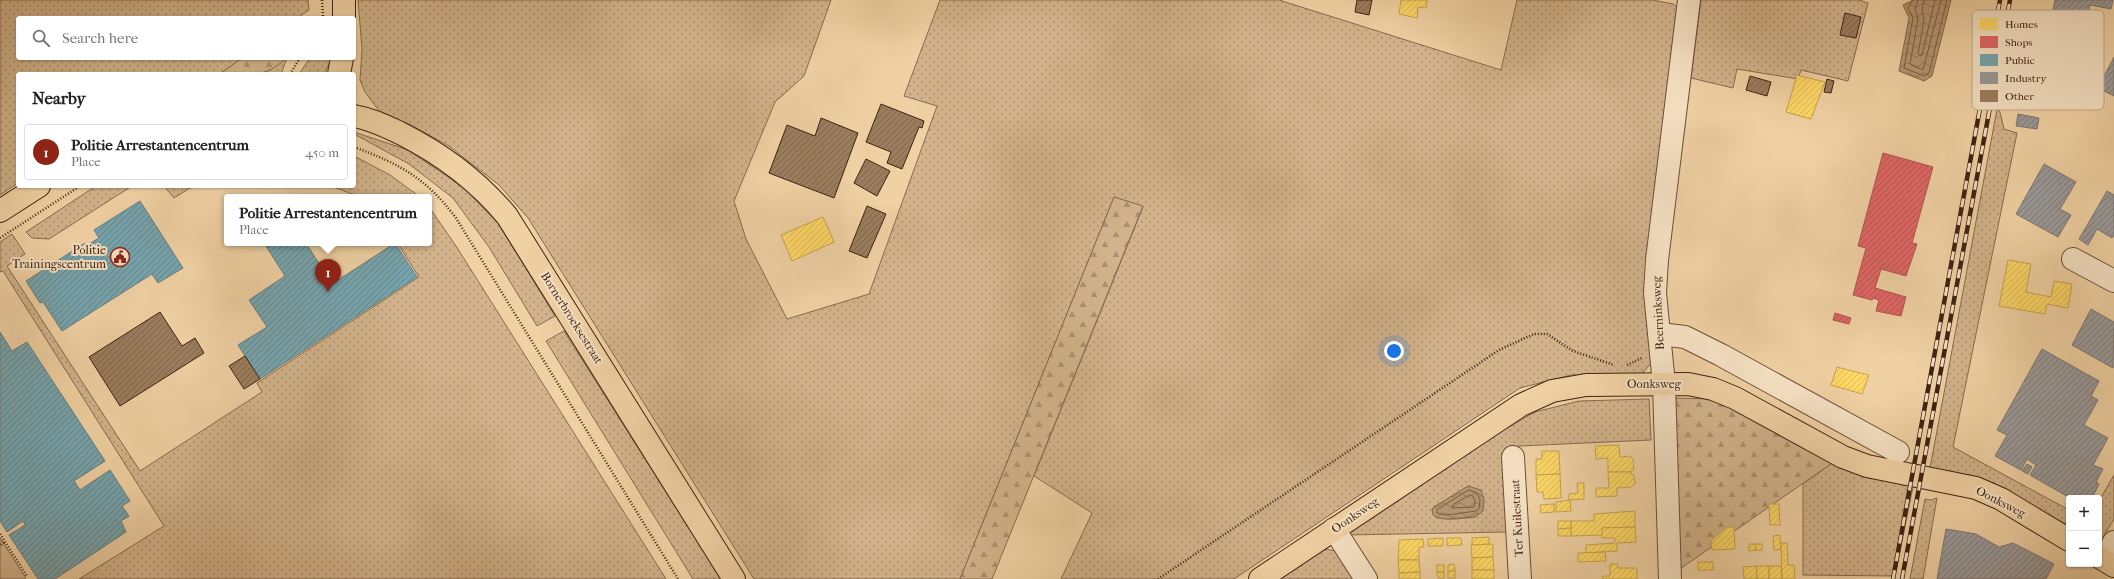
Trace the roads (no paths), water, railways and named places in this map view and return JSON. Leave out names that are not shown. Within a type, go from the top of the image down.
[{"type":"main road","points":[[344,0],[344,16]]},
{"type":"main road","points":[[339,72],[342,60]]},
{"type":"main road","name":"Bornerbroeksestraat","points":[[356,117],[377,122],[435,152],[490,195],[507,216],[734,579]]},
{"type":"main road","points":[[0,211],[36,188]]},
{"type":"main road","name":"Oonksweg","points":[[1260,579],[1521,405],[1552,390],[1586,384],[1698,385],[1713,389],[1735,398],[1843,457],[1867,466],[1976,488],[2001,500],[2066,538]]},
{"type":"street","name":"Beerninksweg","points":[[1670,579],[1664,384],[1660,356],[1660,334],[1655,293],[1657,260],[1689,0]]},
{"type":"street","points":[[2073,259],[2114,281]]},
{"type":"street","points":[[1660,334],[1685,337],[1721,354],[1898,452]]},
{"type":"street","name":"Ter Kuilestraat","points":[[1513,457],[1520,579]]},
{"type":"street","points":[[1334,529],[1366,579]]},
{"type":"water","points":[[1913,0],[1951,0],[1932,76],[1924,81],[1899,71],[1909,18],[1903,5]]},
{"type":"water","points":[[1468,486],[1481,490],[1484,499],[1483,511],[1475,517],[1446,519],[1437,518],[1433,515],[1432,510],[1434,507]]},
{"type":"railway","points":[[1998,10],[2000,0]]},
{"type":"railway","points":[[2008,10],[2010,0]]},
{"type":"railway","points":[[1893,579],[1980,110]]},
{"type":"railway","points":[[1902,579],[1989,110]]},
{"type":"place","name":"Politie Trainingscentrum","points":[[120,257]]},
{"type":"place","name":"Politie Arrestantencentrum","points":[[328,292]]}]
